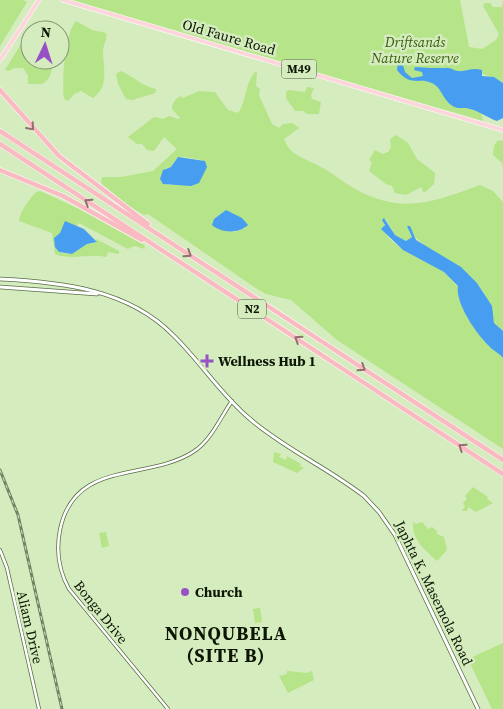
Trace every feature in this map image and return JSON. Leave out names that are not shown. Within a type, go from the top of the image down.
[{"type":"highway","points":[[0,90],[59,156],[172,244]]},
{"type":"highway","name":"N2","points":[[0,131],[503,460]]},
{"type":"highway","name":"N2","points":[[0,144],[503,474]]},
{"type":"highway","points":[[0,170],[63,196],[136,237],[153,244]]},
{"type":"main road","points":[[0,60],[39,0]]},
{"type":"main road","name":"Old Faure Road","points":[[63,0],[503,130]]},
{"type":"main road","name":"Japhta K. Masemola Road","points":[[0,279],[49,282],[103,294],[133,305],[160,323],[254,423],[358,492],[379,512],[395,535],[478,709]]},
{"type":"main road","name":"Japhta K. Masemola Road","points":[[0,288],[103,294]]},
{"type":"street","name":"Bonga Drive","points":[[168,709],[68,589],[60,565],[60,530],[70,506],[85,489],[107,477],[169,462],[192,452],[207,439],[232,401]]},
{"type":"street","name":"Aliam Drive","points":[[0,550],[7,568],[39,709]]},
{"type":"green space","points":[[0,0],[23,0],[27,2],[0,46]]},
{"type":"green space","name":"Driftsands Nature Reserve","points":[[62,0],[460,0],[469,47],[482,49],[496,40],[499,34],[483,6],[485,3],[490,3],[493,7],[502,7],[503,0],[503,83],[473,68],[483,121]]},
{"type":"green space","points":[[76,21],[92,30],[106,33],[103,51],[104,82],[102,88],[93,98],[81,91],[74,94],[68,101],[64,99],[63,81],[64,70],[70,70],[70,33]]},
{"type":"green space","points":[[20,46],[20,68],[14,68],[9,71],[5,70]]},
{"type":"green space","points":[[24,70],[52,70],[50,77],[42,84],[28,84],[28,75]]},
{"type":"green space","points":[[121,71],[156,89],[155,93],[132,100],[126,99],[118,84],[116,74]]},
{"type":"green space","points":[[257,72],[256,86],[260,89],[259,95],[272,124],[279,128],[283,124],[292,123],[299,128],[284,139],[291,150],[300,157],[327,170],[355,189],[388,202],[403,204],[432,201],[480,185],[493,191],[503,202],[503,331],[494,323],[489,302],[480,287],[470,276],[419,241],[408,228],[412,237],[406,241],[395,235],[386,219],[384,227],[387,235],[393,242],[412,255],[441,270],[458,287],[463,309],[473,326],[488,345],[503,358],[503,449],[337,340],[291,300],[266,294],[257,289],[148,214],[144,215],[127,205],[101,183],[102,177],[121,177],[153,171],[177,149],[164,137],[154,151],[147,150],[142,144],[137,144],[128,137],[154,117],[163,119],[169,116],[180,118],[172,109],[173,103],[177,98],[181,96],[183,98],[199,91],[215,92],[228,110],[238,113],[252,76]],"holes":[[[184,157],[202,160],[177,184],[168,185],[165,168],[171,167],[176,159]],[[226,210],[246,228],[234,232],[214,219]]]},
{"type":"green space","points":[[307,87],[314,88],[311,95],[312,99],[321,102],[319,114],[295,111],[286,98],[286,92],[289,90],[305,92]]},
{"type":"green space","points":[[396,135],[408,143],[417,159],[435,173],[434,184],[424,193],[421,187],[406,195],[395,193],[392,186],[386,184],[369,171],[372,162],[369,160],[375,150],[383,154],[388,152],[391,148],[390,139]]},
{"type":"green space","points":[[503,140],[503,171],[502,163],[493,155],[494,146],[497,141]]},
{"type":"green space","points":[[40,191],[77,208],[144,245],[145,249],[134,246],[128,249],[79,223],[76,227],[71,225],[55,237],[60,253],[72,254],[87,244],[96,243],[96,239],[119,251],[119,254],[108,252],[106,257],[68,257],[55,254],[52,233],[19,221],[21,213],[28,202],[36,192]]},
{"type":"green space","points":[[274,452],[281,454],[279,457],[286,460],[287,456],[301,464],[300,466],[304,468],[297,473],[273,462]]},
{"type":"green space","points":[[473,487],[488,497],[487,499],[493,503],[476,512],[468,507],[467,511],[462,511],[465,506],[463,503],[467,499],[465,496]]},
{"type":"green space","points":[[413,522],[416,524],[422,522],[428,529],[432,527],[437,531],[437,534],[444,537],[447,550],[437,561],[424,549],[417,539]]},
{"type":"green space","points":[[106,532],[109,546],[102,548],[99,533]]},
{"type":"green space","points":[[260,608],[262,622],[255,623],[253,609]]},
{"type":"green space","points":[[503,643],[503,709],[492,709],[468,659]]},
{"type":"green space","points":[[287,671],[307,673],[312,671],[314,680],[288,693],[279,676],[287,674]]},
{"type":"water","points":[[396,56],[403,65],[405,72],[412,78],[423,76],[422,72],[414,70],[415,67],[448,68],[458,71],[482,70],[482,76],[494,77],[503,83],[503,118],[497,121],[474,110],[453,106],[446,100],[439,89],[430,82],[407,79],[402,76],[397,70],[398,62]]},
{"type":"water","points":[[178,157],[205,161],[207,167],[199,183],[191,186],[163,184],[160,179],[163,170],[171,167]]},
{"type":"water","points":[[226,210],[242,218],[248,225],[240,230],[225,231],[212,225],[214,219]]},
{"type":"water","points":[[384,218],[395,235],[406,241],[412,237],[407,226],[410,226],[416,240],[461,267],[477,283],[492,306],[494,323],[503,331],[503,358],[483,340],[472,326],[460,301],[458,286],[444,272],[403,250],[381,229],[385,225],[382,220]]},
{"type":"water","points":[[65,221],[84,229],[97,242],[87,244],[72,254],[59,252],[55,247],[54,238],[60,233]]},
{"type":"railway","points":[[0,470],[18,515],[62,709]]},
{"type":"place","name":"Wellness Hub 1","points":[[207,361]]},
{"type":"place","name":"Church","points":[[185,592]]},
{"type":"district","name":"NONQUBELA (SITE B)","points":[[226,644]]}]
